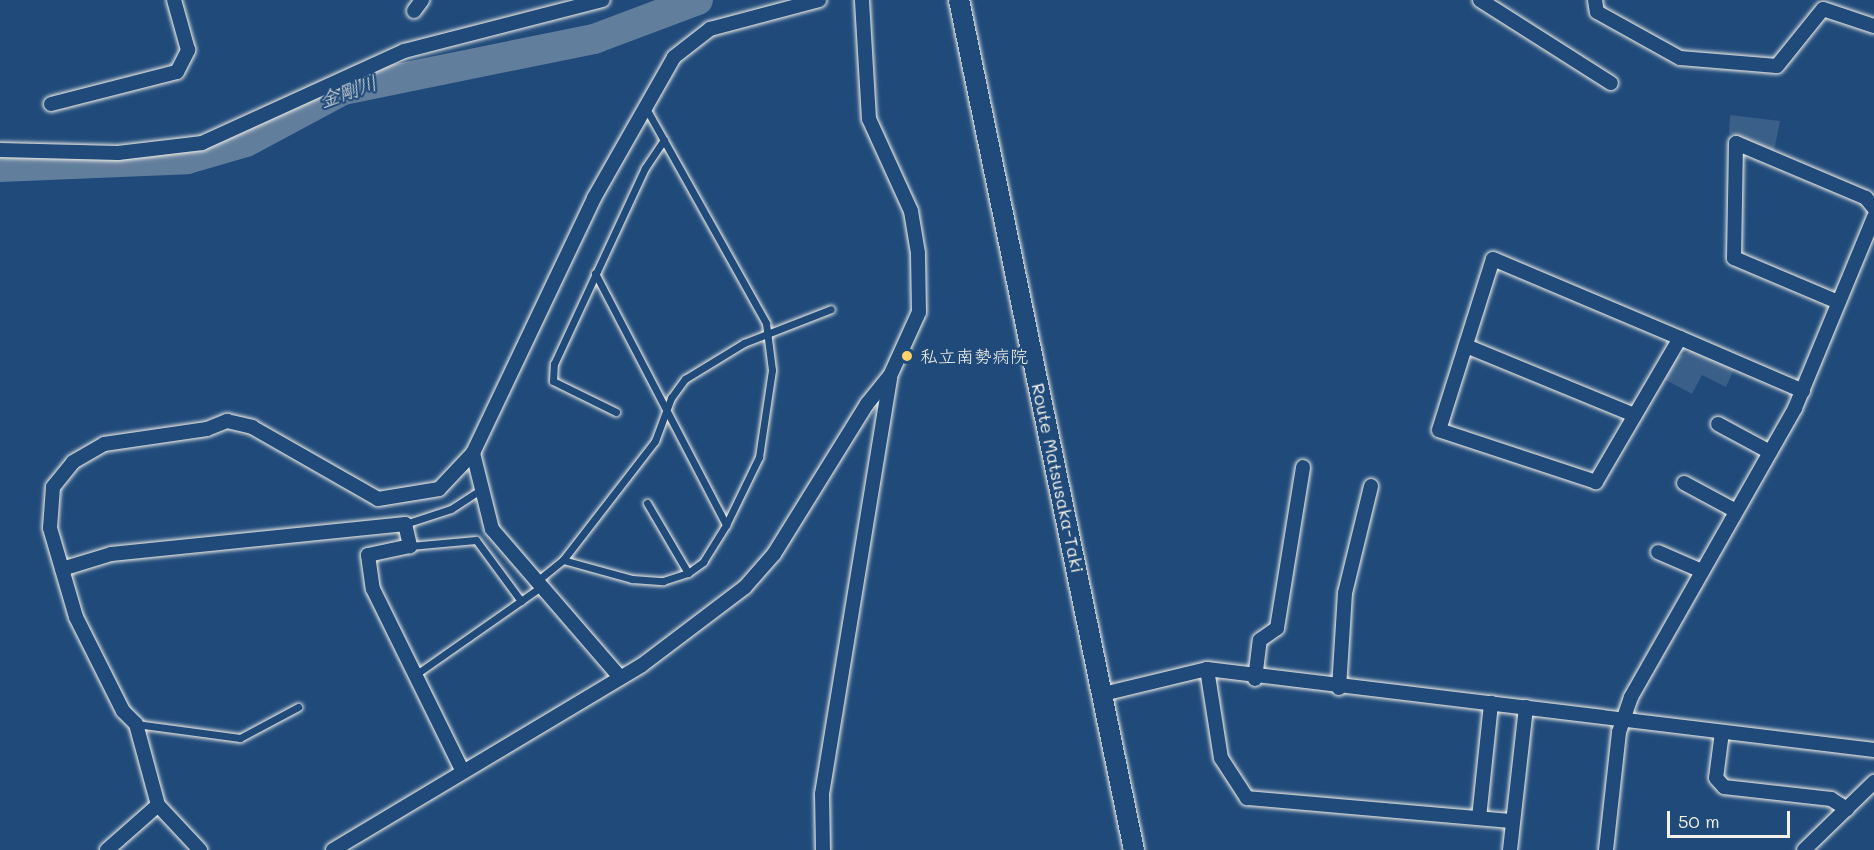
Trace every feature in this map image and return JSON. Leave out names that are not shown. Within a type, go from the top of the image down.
[{"type":"main road","name":"Route Matsusaka-Taki","points":[[959,0],[1134,850]]},
{"type":"street","points":[[51,104],[177,72],[188,51],[174,0]]},
{"type":"street","points":[[414,11],[422,0]]},
{"type":"street","points":[[0,150],[118,153],[202,142],[404,51],[603,0]]},
{"type":"street","points":[[200,850],[158,805],[136,724],[123,711],[76,617],[50,528],[53,486],[73,462],[104,444],[207,429],[227,421],[252,427],[378,499],[439,489],[473,453],[594,198],[645,106],[690,40],[710,29],[819,0]]},
{"type":"street","points":[[333,850],[618,675],[642,664],[745,587],[774,554],[867,404],[890,376],[919,312],[918,253],[910,211],[869,119],[862,0]]},
{"type":"street","points":[[1480,0],[1611,83]]},
{"type":"street","points":[[1595,0],[1598,12],[1680,58],[1777,66],[1823,9],[1832,4],[1874,26]]},
{"type":"street","points":[[1838,302],[1734,258],[1736,142],[1866,198],[1874,208]]},
{"type":"street","points":[[1606,850],[1622,718],[1803,392],[1874,217]]},
{"type":"street","points":[[1680,338],[1596,482],[1439,430],[1492,260],[1680,338],[1803,392]]},
{"type":"street","points":[[1466,346],[1634,415]]},
{"type":"street","points":[[823,850],[822,794],[890,376]]},
{"type":"street","points":[[1719,424],[1770,452]]},
{"type":"street","points":[[473,453],[480,490],[492,529],[618,675]]},
{"type":"street","points":[[1255,679],[1260,640],[1277,628],[1303,467]]},
{"type":"street","points":[[1684,483],[1736,511]]},
{"type":"street","points":[[1339,688],[1346,593],[1371,486]]},
{"type":"street","points":[[62,569],[111,554],[405,524],[410,546],[368,555],[373,590],[462,770]]},
{"type":"street","points":[[1658,552],[1702,571]]},
{"type":"street","points":[[1103,694],[1207,669],[1255,679],[1622,718],[1874,750]]},
{"type":"street","points":[[1207,669],[1221,758],[1247,798],[1512,821]]},
{"type":"street","points":[[1479,818],[1491,703]]},
{"type":"street","points":[[1510,850],[1526,707]]},
{"type":"street","points":[[1722,732],[1716,778],[1724,787],[1831,799],[1847,809]]},
{"type":"street","points":[[1804,850],[1874,782]]},
{"type":"street","points":[[107,850],[158,805]]},
{"type":"lane","points":[[563,560],[632,579],[663,581],[688,573],[703,562],[726,525],[759,457],[772,370],[768,333],[645,106]]},
{"type":"lane","points":[[616,412],[553,381],[554,364],[645,168],[664,140]]},
{"type":"lane","points":[[595,273],[666,414],[726,525]]},
{"type":"lane","points":[[415,675],[521,601],[563,560],[655,441],[666,414],[685,379],[768,333],[831,309]]},
{"type":"lane","points":[[405,524],[451,509],[480,490]]},
{"type":"lane","points":[[647,503],[688,573]]},
{"type":"lane","points":[[410,546],[476,540],[521,601]]},
{"type":"lane","points":[[136,724],[240,738],[298,707]]},
{"type":"shaded area","points":[[1730,115],[1780,121],[1774,151],[1729,133]]},
{"type":"shaded area","points":[[1692,350],[1734,369],[1726,387],[1702,375],[1692,394],[1664,379],[1675,359]]},
{"type":"waterway","name":"金剛川","points":[[0,167],[187,159],[246,142],[343,90],[594,39],[698,0]]},
{"type":"place","name":"私立南勢病院","points":[[907,356]]}]
